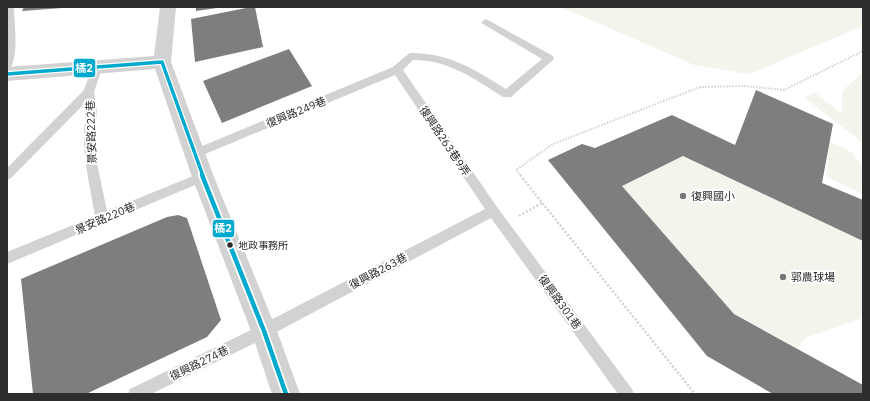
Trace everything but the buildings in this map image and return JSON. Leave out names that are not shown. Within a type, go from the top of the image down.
[{"type":"street","points":[[168,7],[162,62],[194,154],[264,331],[286,394]]},
{"type":"street","points":[[7,74],[162,62]]},
{"type":"lane","points":[[7,64],[10,48],[9,7]]},
{"type":"lane","name":"復興路249巷","points":[[194,154],[397,70],[410,57],[424,56],[458,64],[507,94],[549,59],[486,22]]},
{"type":"lane","points":[[7,175],[59,124],[88,92],[97,68]]},
{"type":"lane","name":"復興路263巷9弄","points":[[397,70],[493,211]]},
{"type":"lane","name":"景安路222巷","points":[[88,92],[92,111],[88,141],[102,218]]},
{"type":"lane","name":"景安路220巷","points":[[7,258],[203,177]]},
{"type":"lane","name":"復興路301巷","points":[[493,211],[627,394]]},
{"type":"lane","name":"復興路263巷","points":[[264,331],[493,211]]},
{"type":"lane","name":"復興路274巷","points":[[135,394],[264,331]]},
{"type":"path","points":[[695,394],[516,170],[553,144],[700,87],[745,86],[784,90],[863,50]]},
{"type":"path","points":[[504,226],[517,216],[542,204]]},
{"type":"shaded area","points":[[561,7],[863,7],[863,26],[749,74],[694,65]]},
{"type":"shaded area","points":[[863,72],[863,143],[804,97],[815,93],[842,114],[842,91]]},
{"type":"shaded area","points":[[829,141],[853,153],[863,169],[863,194],[827,177]]},
{"type":"shaded area","name":"郭農球場","points":[[683,156],[863,241],[863,318],[805,338],[797,348],[734,314],[622,186]]},
{"type":"transit line","name":"橘2","points":[[162,62],[203,177],[264,331],[286,394]]},
{"type":"transit line","name":"橘2","points":[[7,74],[162,62]]},
{"type":"place","name":"復興國小","points":[[683,196]]},
{"type":"place","name":"地政事務所","points":[[230,245]]},
{"type":"place","name":"郭農球場","points":[[783,277]]}]
